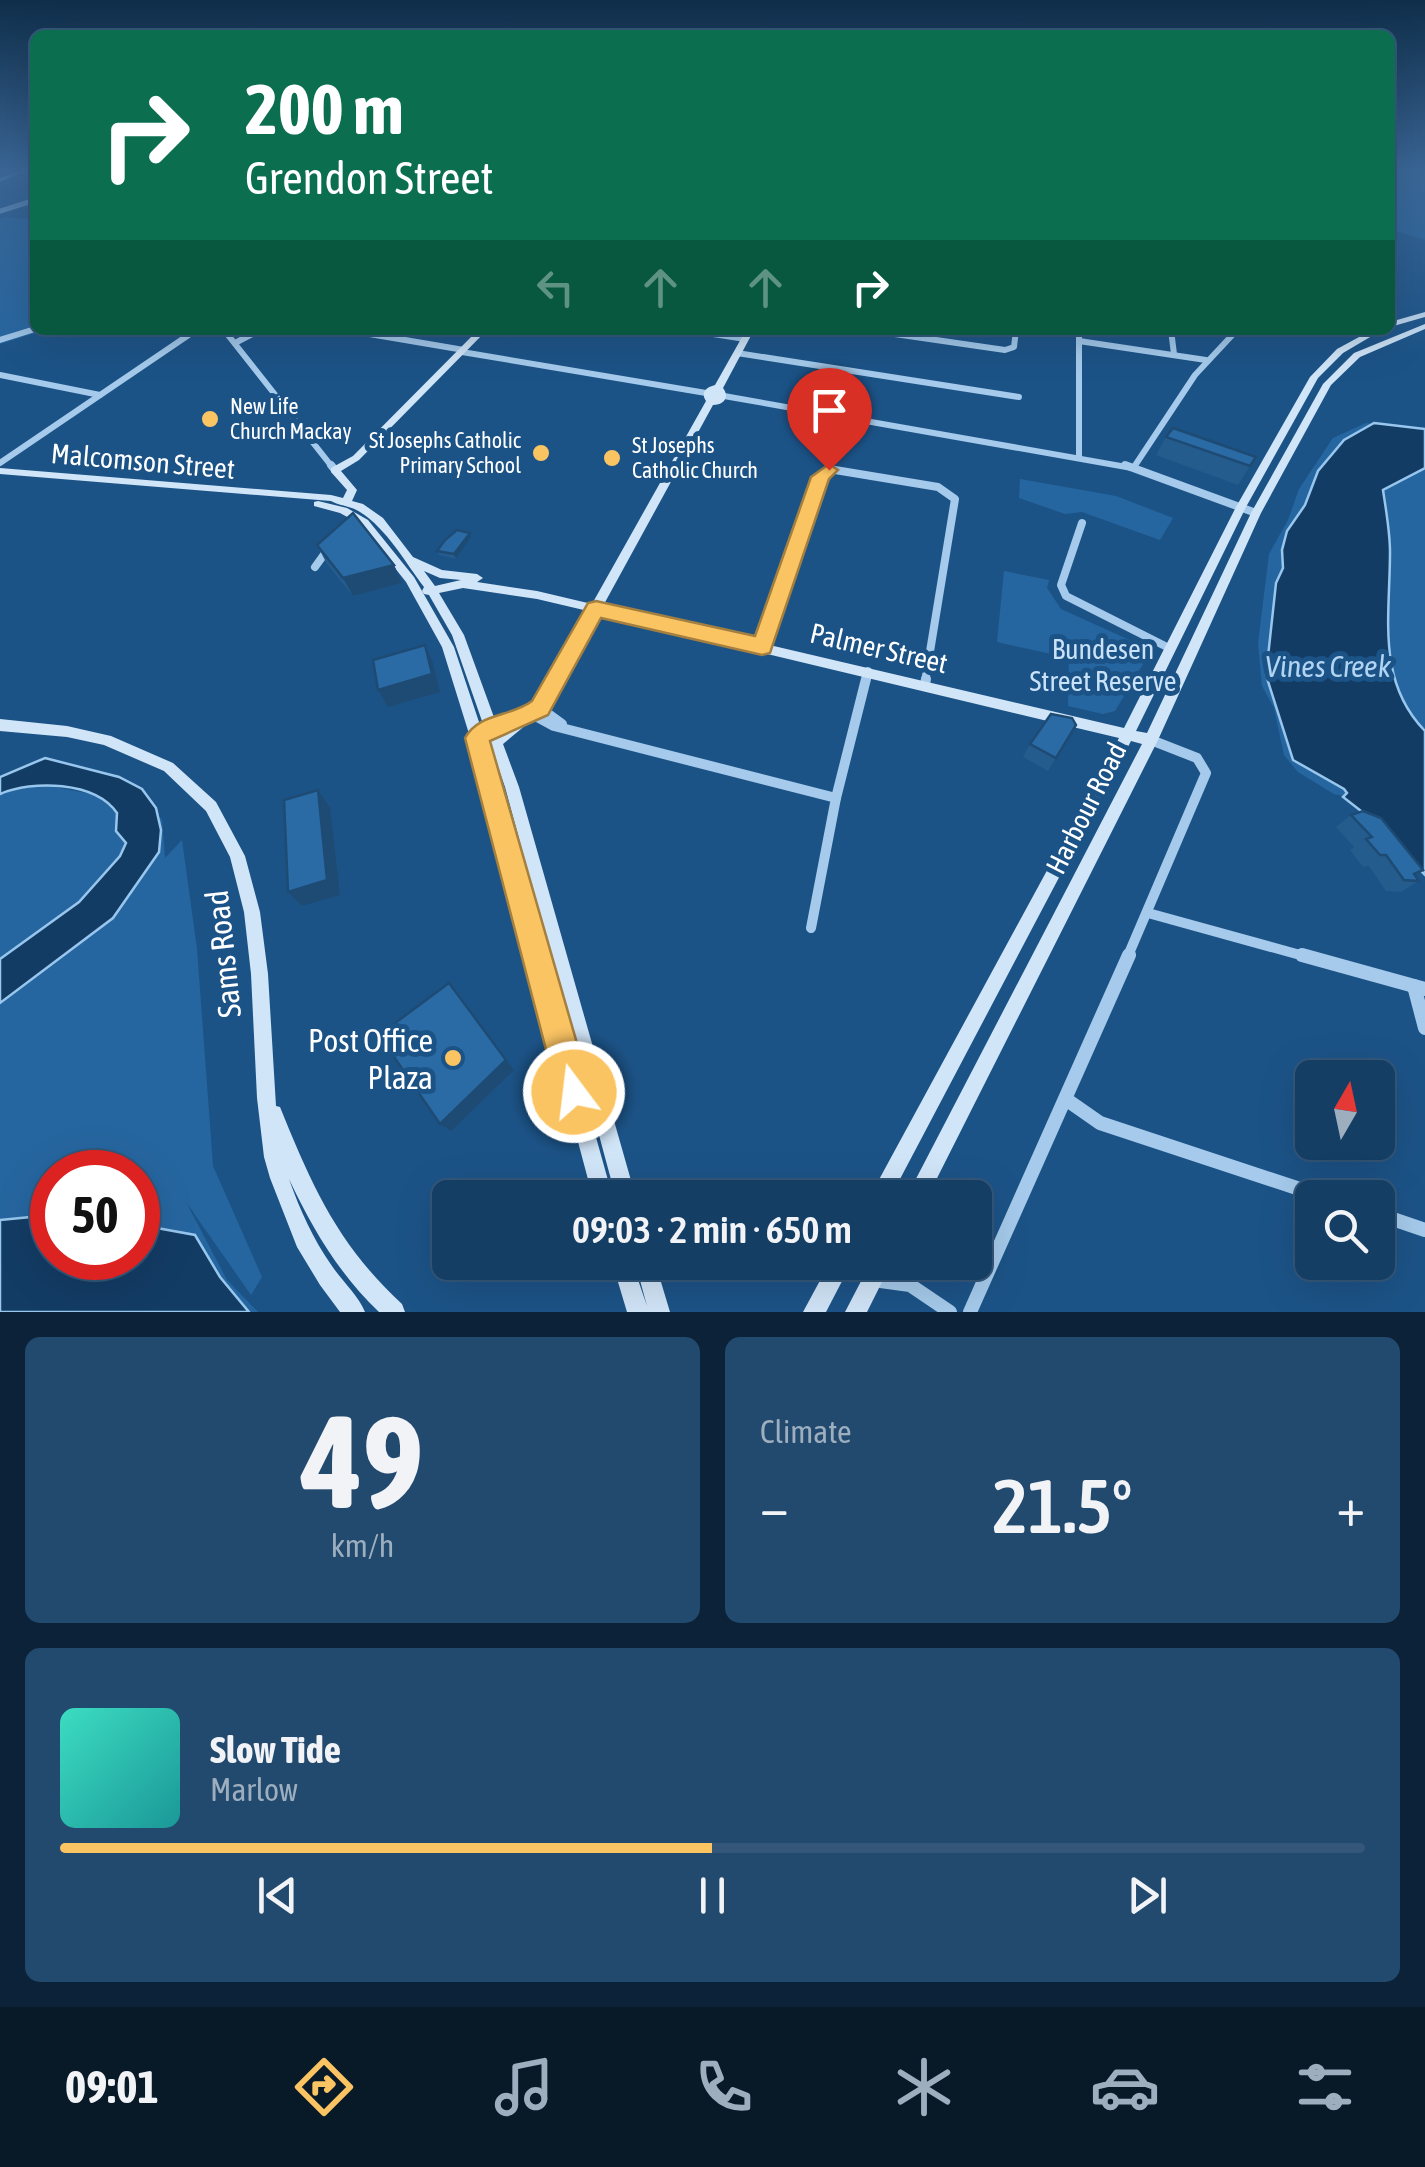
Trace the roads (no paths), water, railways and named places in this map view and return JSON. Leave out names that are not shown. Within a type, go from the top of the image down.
[{"type":"main road","name":"Harbour Road","points":[[1395,329],[1425,314]]},
{"type":"main road","name":"Harbour Road","points":[[1395,331],[1425,326]]},
{"type":"main road","points":[[347,508],[352,490],[337,473],[478,335]]},
{"type":"main road","points":[[488,735],[534,712],[746,335]]},
{"type":"main road","name":"Harbour Road","points":[[888,1180],[1128,733],[1241,507],[1314,377],[1340,351],[1370,335]]},
{"type":"main road","name":"Harbour Road","points":[[925,1180],[1152,740],[1256,512],[1327,384],[1357,355],[1386,335]]},
{"type":"main road","name":"Malcomson Street","points":[[0,467],[281,496],[347,508]]},
{"type":"main road","points":[[347,508],[408,558],[450,575],[538,595]]},
{"type":"main road","points":[[347,508],[444,607],[462,644],[488,735],[544,898],[621,1180]]},
{"type":"main road","points":[[408,558],[488,735],[517,883],[598,1180]]},
{"type":"main road","points":[[424,590],[450,575]]},
{"type":"main road","name":"Palmer Street","points":[[424,590],[453,584],[538,595],[1152,740]]},
{"type":"main road","points":[[444,607],[457,592],[480,586]]},
{"type":"main road","name":"Sams Road","points":[[0,724],[63,730],[109,740],[163,764],[214,810],[242,860],[252,898],[273,1152],[288,1202],[320,1266],[354,1312]]},
{"type":"main road","points":[[517,883],[537,875]]},
{"type":"main road","points":[[523,905],[532,898],[544,898]]},
{"type":"main road","points":[[560,1040],[572,1039],[581,1031]]},
{"type":"main road","name":"Sams Road","points":[[267,1098],[315,1213],[354,1271],[394,1312]]},
{"type":"main road","points":[[628,1312],[630,1280]]},
{"type":"main road","points":[[633,1280],[638,1312]]},
{"type":"main road","points":[[640,1280],[659,1312]]},
{"type":"main road","points":[[814,1312],[832,1280]]},
{"type":"main road","points":[[856,1312],[873,1280]]},
{"type":"street","points":[[0,340],[30,331]]},
{"type":"street","points":[[0,467],[189,335]]},
{"type":"street","points":[[228,335],[337,473]]},
{"type":"street","points":[[235,344],[251,335]]},
{"type":"street","points":[[374,335],[1134,467],[1256,512]]},
{"type":"street","points":[[905,335],[1010,349],[1014,347],[1015,335]]},
{"type":"street","points":[[1079,456],[1080,335]]},
{"type":"street","points":[[1172,335],[1174,354]]},
{"type":"street","points":[[1134,467],[1206,360],[1232,335]]},
{"type":"street","points":[[1079,341],[1206,360]]},
{"type":"street","points":[[737,353],[1019,397]]},
{"type":"street","points":[[0,375],[100,395]]},
{"type":"street","points":[[762,647],[820,477],[829,470],[938,486],[952,494],[954,506],[924,684]]},
{"type":"street","points":[[347,508],[349,527]]},
{"type":"street","points":[[1082,523],[1062,592],[1078,606],[1170,648]]},
{"type":"street","points":[[315,567],[337,539]]},
{"type":"street","points":[[811,928],[836,798],[868,671]]},
{"type":"street","points":[[534,712],[552,725],[836,798]]},
{"type":"street","points":[[970,1312],[1068,1100],[1206,772],[1197,758],[1152,740]]},
{"type":"street","points":[[1148,913],[1420,987],[1425,1028]]},
{"type":"street","points":[[1068,1100],[1100,1123],[1295,1187]]},
{"type":"street","points":[[1395,1220],[1425,1230]]},
{"type":"street","points":[[899,1280],[950,1312]]},
{"type":"water","name":"Vines Creek","points":[[1374,423],[1425,429],[1425,468],[1383,490],[1390,544],[1388,624],[1392,669],[1409,712],[1425,731],[1425,875],[1370,818],[1343,797],[1347,793],[1344,789],[1293,760],[1266,675],[1276,583],[1283,568],[1287,531],[1305,505],[1318,471],[1344,440]]},
{"type":"water","points":[[45,758],[119,777],[142,789],[156,808],[161,830],[159,852],[113,918],[0,1003],[0,959],[79,902],[120,856],[126,843],[116,831],[117,813],[107,802],[79,789],[45,785],[0,794],[0,777]]},
{"type":"water","points":[[30,1217],[30,1280],[160,1280],[160,1229],[195,1235],[220,1277],[249,1312],[0,1312],[0,1220]]},
{"type":"place","name":"New Life Church Mackay","points":[[210,419]]},
{"type":"place","name":"St Josephs Catholic Primary School","points":[[541,453]]},
{"type":"place","name":"St Josephs Catholic Church","points":[[612,458]]},
{"type":"place","name":"Post Office Plaza","points":[[453,1058]]},
{"type":"park label","name":"Bundesen Street Reserve","points":[[1103,665]]}]
